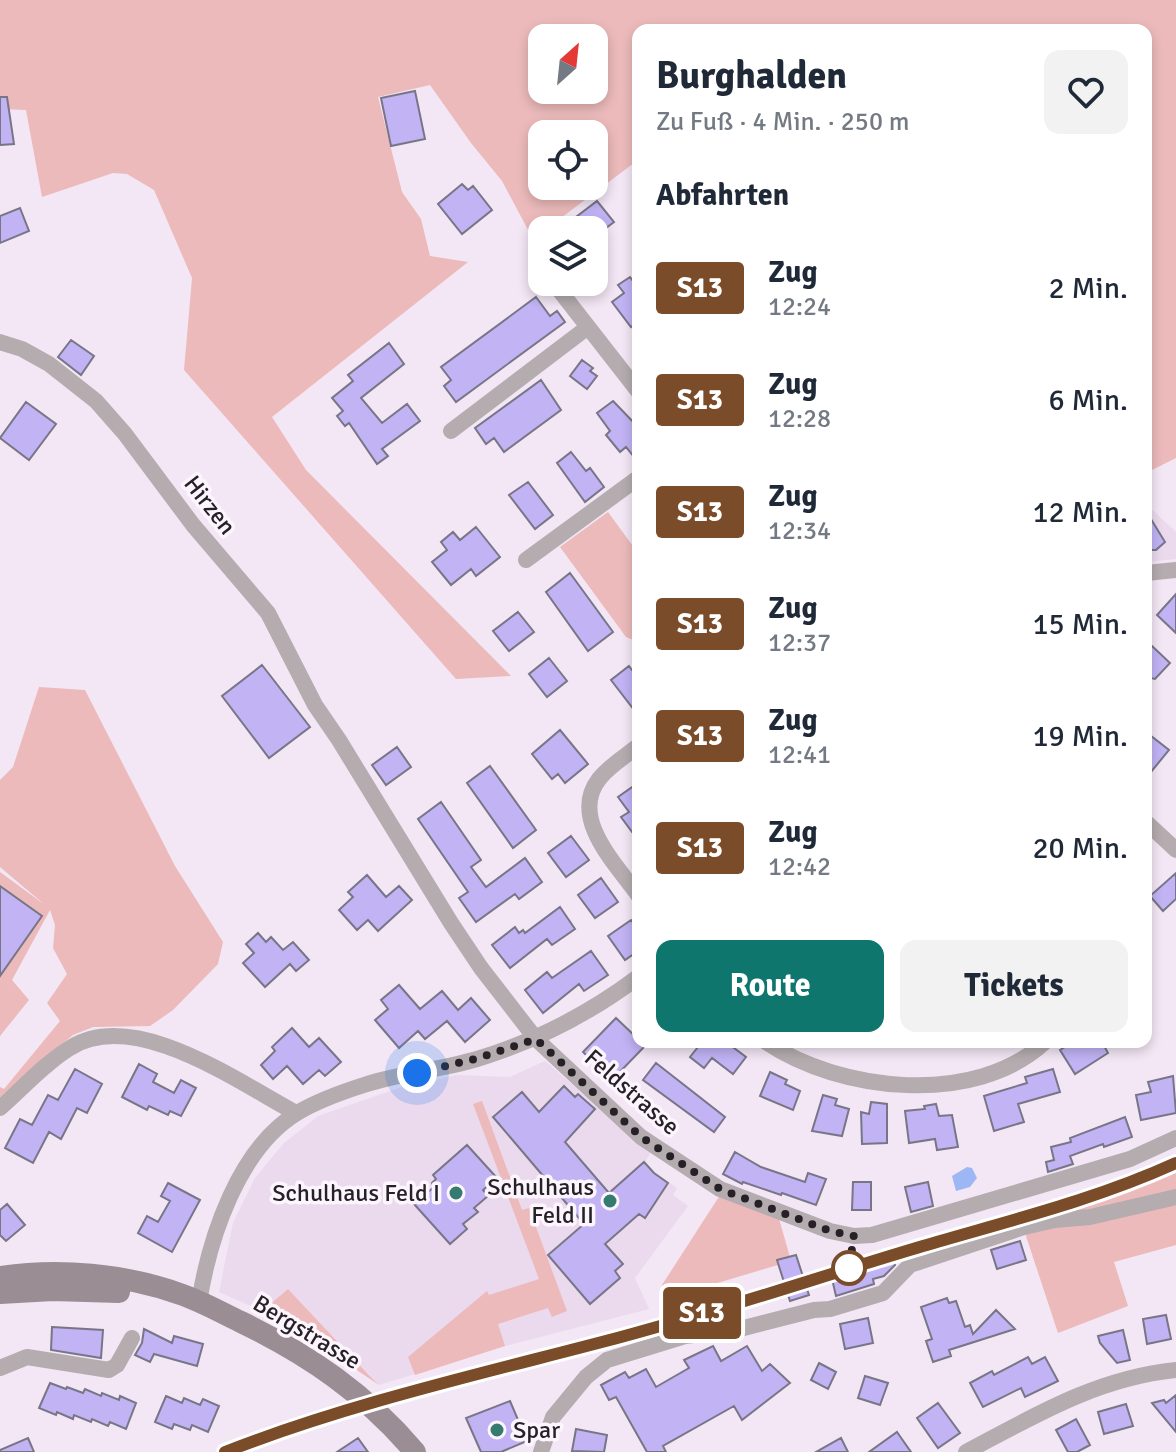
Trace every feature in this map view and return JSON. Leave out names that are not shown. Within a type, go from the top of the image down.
[{"type":"main road","name":"Bergstrasse","points":[[0,1277],[61,1273],[112,1277],[171,1291],[283,1343],[339,1378],[362,1396],[415,1452]]},
{"type":"main road","name":"Bergstrasse","points":[[0,1293],[113,1291],[176,1304],[199,1303]]},
{"type":"street","points":[[564,296],[632,383]]},
{"type":"street","points":[[451,431],[588,327]]},
{"type":"street","name":"Hirzen","points":[[0,342],[22,349],[49,364],[96,401],[125,434],[193,525],[268,613],[315,705],[339,740]]},
{"type":"street","points":[[526,560],[632,482]]},
{"type":"street","points":[[1152,572],[1176,570]]},
{"type":"street","name":"Feldstrasse","points":[[339,740],[451,923],[536,1039],[641,1137],[720,1189],[830,1231],[854,1236],[872,1235],[1130,1159],[1176,1138]]},
{"type":"street","points":[[632,751],[598,779],[589,801],[589,816],[597,836],[632,886]]},
{"type":"street","points":[[1152,828],[1176,850]]},
{"type":"street","points":[[199,1303],[208,1253],[236,1186],[254,1155],[296,1113],[367,1084],[475,1059],[536,1039],[616,994],[632,982]]},
{"type":"street","points":[[0,1108],[69,1048],[91,1037],[119,1035],[150,1039],[173,1047],[296,1113]]},
{"type":"street","points":[[776,1048],[793,1058],[838,1075],[905,1086],[949,1082],[989,1073],[1026,1057],[1037,1048]]},
{"type":"street","points":[[541,1452],[553,1417],[586,1377],[607,1360],[685,1336],[736,1330],[814,1310],[830,1309],[883,1293],[910,1265],[1024,1227],[1090,1217],[1176,1197]]},
{"type":"street","points":[[0,1368],[27,1357],[109,1370],[117,1365],[132,1338]]},
{"type":"street","points":[[966,1452],[1059,1403],[1104,1385],[1176,1370]]},
{"type":"shaded area","points":[[0,0],[1176,0],[1176,458],[1152,470],[1152,24],[632,24],[632,165],[608,183],[608,120],[528,120],[528,200],[585,200],[564,216],[528,216],[528,230],[502,181],[430,85],[378,97],[402,192],[421,219],[430,256],[468,262],[272,417],[306,470],[511,676],[456,679],[184,370],[192,278],[154,190],[127,174],[113,173],[42,197],[26,110],[0,109]]},
{"type":"shaded area","points":[[1152,510],[1176,532],[1176,559],[1152,561]]},
{"type":"shaded area","points":[[608,512],[632,545],[632,640],[626,637],[560,547]]},
{"type":"shaded area","points":[[39,687],[85,690],[175,866],[223,942],[218,964],[173,1010],[150,1026],[93,1027],[73,1035],[0,1097],[0,1087],[4,1089],[60,1021],[47,1003],[67,974],[53,948],[55,925],[50,910],[12,980],[29,1000],[0,1036],[0,872],[45,905],[0,867],[0,780],[13,767]]},
{"type":"shaded area","points":[[545,1061],[651,1152],[645,1162],[677,1188],[673,1195],[688,1206],[635,1278],[649,1309],[505,1346],[379,1385],[288,1289],[262,1311],[219,1292],[233,1223],[255,1178],[284,1143],[318,1116],[402,1087],[457,1075],[510,1077]]},
{"type":"shaded area","points":[[482,1101],[522,1210],[529,1208],[567,1311],[552,1317],[548,1308],[498,1324],[505,1346],[415,1375],[408,1357],[487,1291],[489,1295],[539,1279],[473,1104]]},
{"type":"shaded area","points":[[1176,1169],[1176,1193],[1069,1213],[1061,1209],[1128,1188]]},
{"type":"shaded area","points":[[722,1192],[778,1215],[791,1261],[664,1299],[662,1285]]},
{"type":"shaded area","points":[[1176,1200],[1176,1245],[1114,1262],[1128,1306],[1058,1333],[1025,1233]]},
{"type":"shaded area","points":[[288,1289],[379,1385],[288,1324],[262,1311]]},
{"type":"water","points":[[967,1167],[972,1168],[977,1178],[970,1187],[956,1191],[952,1176]]},
{"type":"building","points":[[415,91],[425,139],[391,146],[381,98]]},
{"type":"building","points":[[0,97],[7,97],[14,144],[0,145]]},
{"type":"building","points":[[462,184],[468,190],[473,186],[492,210],[462,234],[438,204]]},
{"type":"building","points":[[597,201],[614,222],[608,226],[608,216],[577,216]]},
{"type":"building","points":[[20,208],[29,231],[0,243],[0,216]]},
{"type":"building","points":[[630,277],[632,280],[631,327],[612,302],[624,293],[618,285]]},
{"type":"building","points":[[536,297],[550,316],[557,311],[565,322],[456,402],[444,386],[451,380],[441,367]]},
{"type":"building","points":[[71,340],[94,356],[81,375],[58,357]]},
{"type":"building","points":[[389,343],[404,364],[361,398],[382,423],[407,404],[420,421],[382,449],[388,456],[377,464],[349,423],[345,426],[337,416],[343,411],[332,398],[353,381],[348,375]]},
{"type":"building","points":[[582,360],[593,368],[590,371],[597,376],[587,389],[570,376]]},
{"type":"building","points":[[541,380],[561,410],[504,452],[494,438],[486,444],[475,428]]},
{"type":"building","points":[[613,401],[632,421],[632,454],[626,447],[620,452],[606,435],[610,431],[597,413]]},
{"type":"building","points":[[26,402],[56,424],[29,460],[0,438]]},
{"type":"building","points":[[571,452],[586,471],[590,468],[604,487],[585,502],[557,463]]},
{"type":"building","points":[[528,482],[553,515],[535,529],[509,495]]},
{"type":"building","points":[[1152,521],[1165,542],[1152,550]]},
{"type":"building","points":[[476,527],[500,557],[476,576],[471,569],[451,585],[432,562],[447,550],[441,542],[453,532],[460,540]]},
{"type":"building","points":[[570,573],[613,632],[588,651],[546,592]]},
{"type":"building","points":[[1176,594],[1176,633],[1157,615]]},
{"type":"building","points":[[518,612],[534,632],[509,651],[493,631]]},
{"type":"building","points":[[1152,646],[1170,663],[1155,679],[1152,678]]},
{"type":"building","points":[[549,658],[567,681],[547,697],[529,674]]},
{"type":"building","points":[[262,665],[310,727],[269,758],[222,696]]},
{"type":"building","points":[[629,666],[632,670],[632,707],[611,680]]},
{"type":"building","points":[[560,730],[588,764],[565,783],[558,774],[552,779],[532,754]]},
{"type":"building","points":[[1152,737],[1169,750],[1152,771]]},
{"type":"building","points":[[397,747],[411,767],[386,785],[372,765]]},
{"type":"building","points":[[490,766],[536,830],[513,848],[467,783]]},
{"type":"building","points":[[632,787],[632,832],[621,817],[629,812],[618,797]]},
{"type":"building","points":[[441,802],[481,860],[471,867],[486,887],[525,858],[542,882],[519,899],[515,894],[476,922],[459,898],[468,892],[418,819]]},
{"type":"building","points":[[571,836],[589,860],[566,877],[548,853]]},
{"type":"building","points":[[1176,873],[1176,899],[1163,911],[1152,894]]},
{"type":"building","points":[[367,875],[386,897],[399,886],[412,900],[378,931],[368,920],[357,930],[339,910],[353,897],[348,892]]},
{"type":"building","points":[[601,878],[618,902],[595,918],[578,895]]},
{"type":"building","points":[[0,886],[42,916],[0,976]]},
{"type":"building","points":[[560,907],[575,929],[552,945],[547,939],[510,968],[492,945],[515,927],[519,933],[523,930],[525,933]]},
{"type":"building","points":[[631,920],[632,955],[625,960],[608,936]]},
{"type":"building","points":[[258,933],[266,942],[271,937],[283,950],[293,942],[309,960],[296,971],[290,964],[265,987],[243,963],[254,953],[246,944]]},
{"type":"building","points":[[591,951],[608,975],[584,991],[579,984],[543,1013],[525,990],[547,972],[552,978]]},
{"type":"building","points":[[399,985],[420,1009],[442,991],[458,1010],[471,998],[490,1020],[465,1042],[447,1021],[425,1039],[418,1031],[399,1048],[375,1020],[388,1009],[381,1000]]},
{"type":"building","points":[[616,1018],[632,1033],[632,1048],[643,1048],[612,1080],[583,1052]]},
{"type":"building","points":[[292,1028],[309,1047],[319,1038],[341,1062],[325,1076],[319,1070],[303,1084],[287,1066],[273,1079],[261,1065],[275,1051],[272,1047]]},
{"type":"building","points":[[697,1048],[734,1048],[746,1057],[733,1074],[712,1058],[704,1068],[690,1057]]},
{"type":"building","points":[[1105,1048],[1108,1053],[1075,1074],[1060,1050]]},
{"type":"building","points":[[656,1063],[725,1117],[714,1132],[643,1080]]},
{"type":"building","points":[[139,1064],[157,1074],[153,1082],[174,1093],[181,1080],[196,1088],[181,1116],[170,1111],[168,1115],[149,1106],[147,1110],[122,1097]]},
{"type":"building","points":[[75,1069],[102,1084],[87,1113],[77,1108],[61,1139],[49,1132],[33,1163],[5,1148],[20,1119],[32,1125],[48,1095],[58,1100]]},
{"type":"building","points":[[1053,1069],[1060,1092],[1018,1104],[1024,1122],[994,1131],[984,1096],[1027,1083],[1025,1077]]},
{"type":"building","points":[[770,1072],[800,1091],[793,1110],[760,1096]]},
{"type":"building","points":[[1173,1076],[1176,1113],[1141,1120],[1136,1095],[1151,1092],[1148,1082]]},
{"type":"building","name":"Schulhaus Feld II","points":[[564,1086],[595,1109],[565,1142],[609,1193],[644,1162],[668,1183],[645,1218],[639,1214],[605,1244],[623,1264],[615,1271],[620,1278],[590,1304],[548,1255],[584,1224],[493,1117],[522,1092],[539,1112]]},
{"type":"building","points":[[823,1095],[837,1099],[835,1105],[849,1109],[842,1136],[812,1131]]},
{"type":"building","points":[[871,1102],[887,1104],[887,1143],[862,1144],[861,1112],[869,1114]]},
{"type":"building","points":[[936,1104],[939,1116],[952,1115],[958,1147],[937,1150],[935,1139],[909,1143],[905,1111],[925,1109],[924,1106]]},
{"type":"building","points":[[1125,1117],[1132,1137],[1070,1156],[1073,1164],[1048,1172],[1046,1162],[1054,1160],[1051,1147],[1071,1142],[1070,1138]]},
{"type":"building","name":"Schulhaus Feld I","points":[[467,1145],[497,1178],[483,1190],[488,1196],[474,1208],[478,1212],[463,1224],[467,1229],[450,1244],[414,1204],[434,1187],[432,1183],[436,1179],[433,1175]]},
{"type":"building","points":[[735,1152],[761,1167],[805,1182],[808,1173],[826,1179],[816,1205],[742,1184],[723,1174]]},
{"type":"building","points":[[853,1182],[871,1182],[871,1210],[852,1210]]},
{"type":"building","points":[[928,1182],[933,1206],[911,1212],[905,1187]]},
{"type":"building","points":[[168,1183],[200,1200],[172,1252],[138,1233],[147,1216],[158,1222],[170,1201],[161,1196]]},
{"type":"building","points":[[7,1204],[25,1225],[6,1241],[0,1235],[0,1210]]},
{"type":"building","points":[[1020,1241],[1026,1260],[997,1269],[991,1250]]},
{"type":"building","points":[[796,1255],[809,1295],[790,1301],[777,1260]]},
{"type":"building","points":[[893,1260],[895,1265],[884,1276],[873,1279],[874,1284],[836,1296],[832,1279]]},
{"type":"building","points":[[947,1298],[949,1303],[956,1301],[965,1327],[970,1325],[973,1334],[996,1310],[1015,1329],[949,1350],[951,1356],[933,1362],[926,1341],[932,1339],[921,1307]]},
{"type":"building","points":[[1166,1315],[1171,1339],[1147,1344],[1143,1319]]},
{"type":"building","points":[[868,1318],[873,1343],[845,1349],[840,1324]]},
{"type":"building","points":[[52,1327],[103,1330],[101,1358],[51,1350]]},
{"type":"building","points":[[144,1329],[172,1343],[174,1336],[203,1344],[197,1366],[154,1354],[150,1362],[135,1355],[142,1343]]},
{"type":"building","points":[[1123,1330],[1130,1360],[1117,1363],[1098,1336]]},
{"type":"building","points":[[713,1346],[721,1361],[747,1346],[762,1371],[770,1364],[790,1383],[742,1420],[734,1406],[663,1446],[666,1452],[647,1452],[616,1397],[609,1400],[601,1385],[625,1372],[629,1378],[646,1369],[656,1387],[689,1368],[684,1360]]},
{"type":"building","points":[[1028,1357],[1032,1364],[1045,1357],[1058,1381],[1025,1397],[1021,1388],[983,1407],[970,1383],[992,1371],[994,1375]]},
{"type":"building","points":[[819,1363],[836,1372],[828,1389],[811,1380]]},
{"type":"building","points":[[865,1376],[888,1383],[880,1405],[858,1398]]},
{"type":"building","points":[[50,1383],[83,1393],[85,1389],[101,1396],[102,1393],[119,1400],[120,1396],[136,1403],[126,1429],[110,1422],[108,1426],[92,1419],[91,1422],[74,1415],[73,1419],[39,1408]]},
{"type":"building","points":[[1176,1395],[1176,1432],[1152,1403],[1164,1400],[1166,1403]]},
{"type":"building","points":[[166,1396],[182,1403],[184,1398],[200,1405],[203,1399],[219,1406],[208,1432],[192,1425],[190,1430],[174,1424],[172,1429],[155,1422]]},
{"type":"building","name":"Spar","points":[[510,1401],[527,1441],[501,1452],[481,1452],[466,1418]]},
{"type":"building","points":[[938,1403],[960,1433],[938,1448],[917,1418]]},
{"type":"building","points":[[1126,1404],[1133,1426],[1104,1434],[1098,1412]]},
{"type":"building","points":[[1076,1419],[1090,1445],[1077,1452],[1068,1452],[1056,1430]]},
{"type":"building","points":[[576,1429],[607,1435],[604,1452],[572,1451]]},
{"type":"building","points":[[897,1432],[911,1452],[869,1452]]},
{"type":"building","points":[[28,1438],[34,1452],[0,1452],[0,1450]]},
{"type":"building","points":[[358,1438],[368,1452],[337,1452]]},
{"type":"building","points":[[841,1438],[848,1452],[816,1452]]},
{"type":"railway","points":[[225,1452],[372,1403],[660,1326],[1057,1207],[1176,1163]]},
{"type":"train","name":"S13","points":[[225,1452],[413,1392],[630,1334],[1037,1212],[1176,1163]]},
{"type":"place","name":"Schulhaus Feld I","points":[[456,1193]]},
{"type":"place","name":"Schulhaus Feld II","points":[[610,1201]]},
{"type":"place","name":"Spar","points":[[497,1430]]},
{"type":"route","points":[[417,1073],[475,1059],[536,1039],[641,1137],[720,1189],[830,1231],[854,1236],[849,1268]]}]
